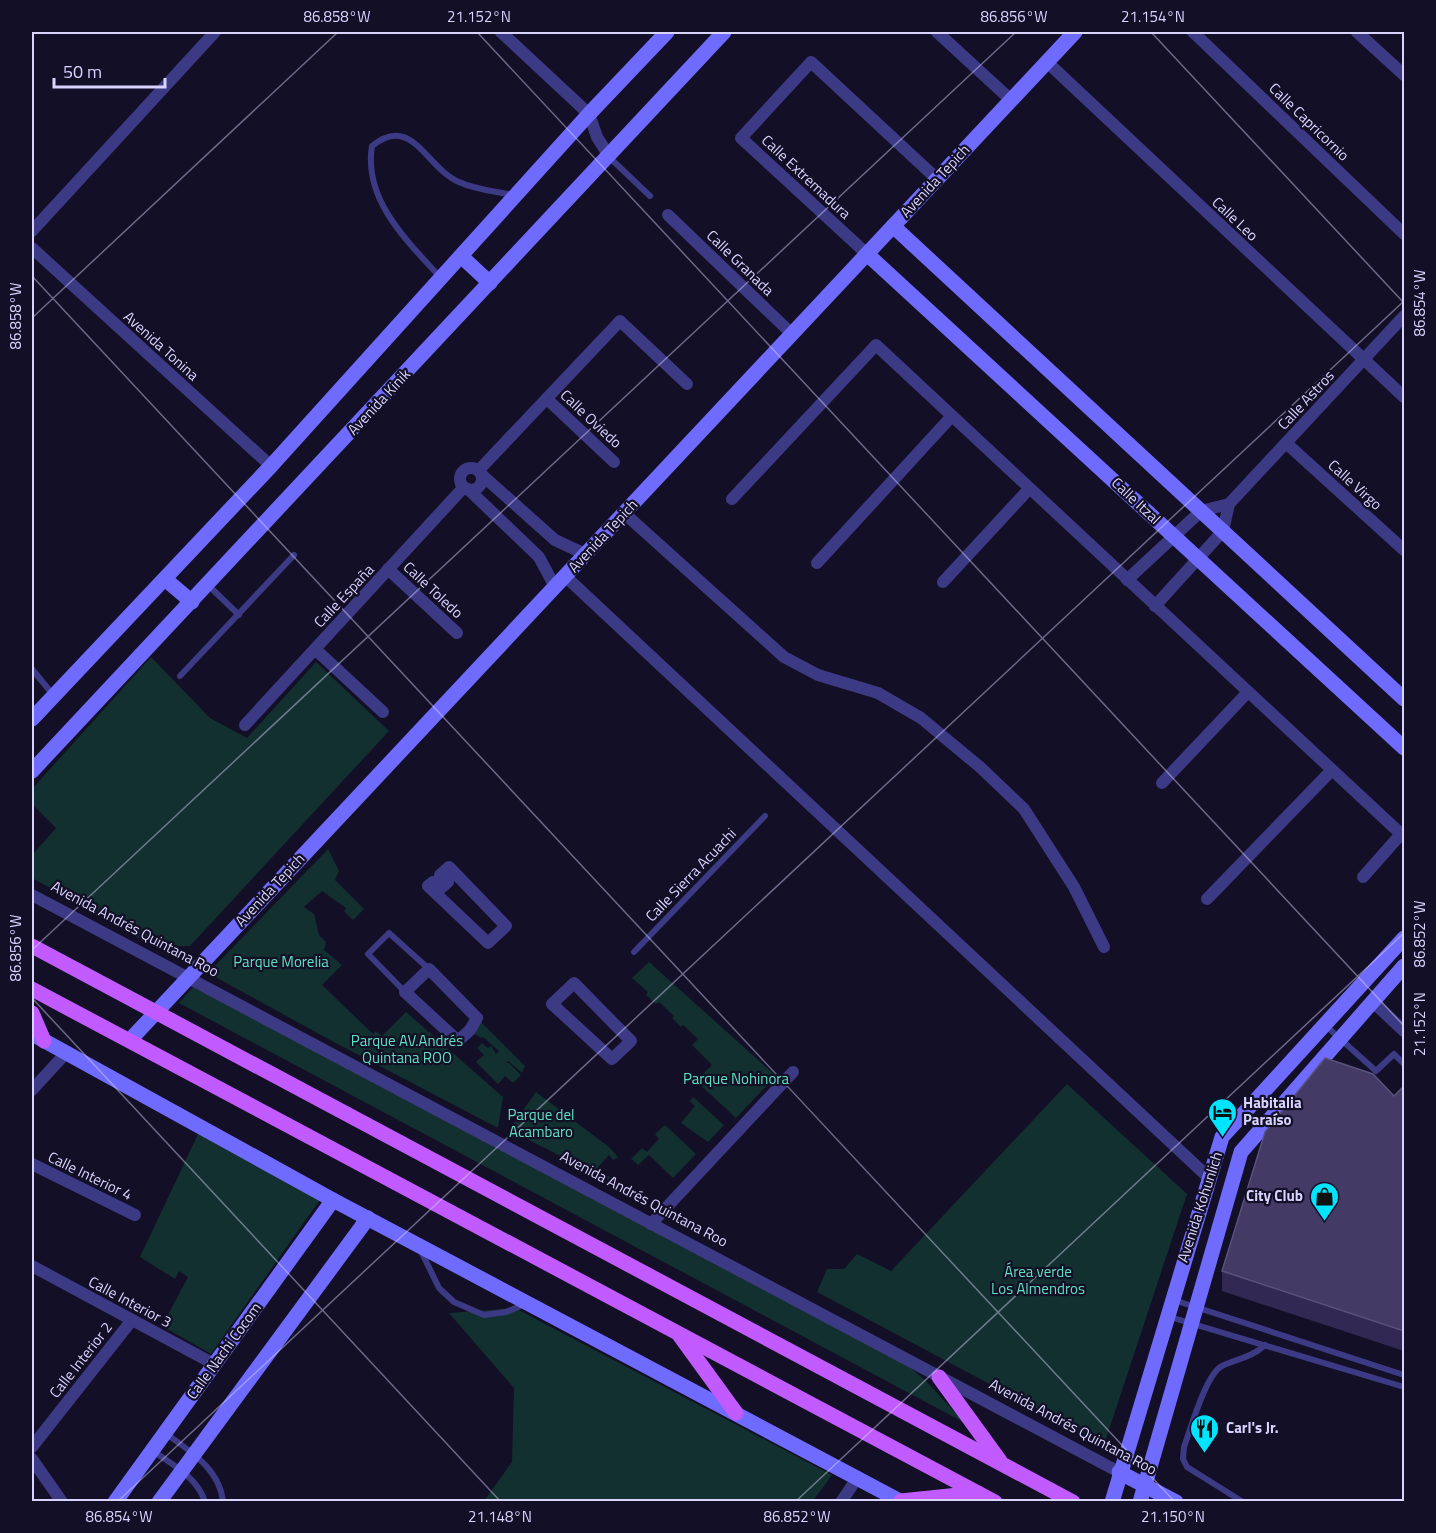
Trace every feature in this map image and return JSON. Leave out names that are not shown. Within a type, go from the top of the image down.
[{"type":"main road","points":[[32,946],[155,1014],[1073,1502]]},
{"type":"main road","points":[[32,988],[994,1502]]},
{"type":"main road","points":[[32,1013],[38,1037]]},
{"type":"main road","points":[[679,1333],[736,1413]]},
{"type":"main road","points":[[939,1377],[1001,1464]]},
{"type":"main road","points":[[902,1501],[978,1493]]},
{"type":"street","points":[[32,231],[215,32]]},
{"type":"street","points":[[501,32],[589,114],[597,137],[609,156]]},
{"type":"street","points":[[32,719],[271,466],[589,114],[667,32]]},
{"type":"street","name":"Avenida Kinik","points":[[32,771],[724,32]]},
{"type":"street","points":[[937,32],[1011,100]]},
{"type":"street","name":"Avenida Tepich","points":[[130,1040],[1075,32]]},
{"type":"street","name":"Calle Capricornio","points":[[1193,32],[1404,234]]},
{"type":"street","points":[[1357,32],[1404,75]]},
{"type":"street","name":"Calle Extremadura","points":[[867,254],[741,138],[811,62],[937,178]]},
{"type":"street","name":"Calle Leo","points":[[1047,62],[1404,397]]},
{"type":"street","name":"Calle Granada","points":[[668,215],[792,334]]},
{"type":"street","points":[[893,226],[1404,699]]},
{"type":"street","name":"Avenida Tonina","points":[[32,248],[271,466]]},
{"type":"street","name":"Calle Itzal","points":[[867,254],[1404,748]]},
{"type":"street","points":[[462,257],[490,283]]},
{"type":"street","name":"Calle Astros","points":[[1229,504],[1404,316]]},
{"type":"street","name":"Calle España","points":[[245,725],[388,569],[466,488],[479,487],[480,473],[620,321],[687,384]]},
{"type":"street","points":[[732,500],[876,345],[1401,834],[1363,877]]},
{"type":"street","name":"Calle Oviedo","points":[[547,399],[614,462]]},
{"type":"street","points":[[817,563],[952,416]]},
{"type":"street","name":"Calle Virgo","points":[[1286,443],[1404,550]]},
{"type":"street","name":"Calle España","points":[[466,488],[460,480],[462,473],[471,468],[480,473]]},
{"type":"street","points":[[480,473],[555,540],[585,554]]},
{"type":"street","points":[[480,502],[496,486]]},
{"type":"street","points":[[466,488],[539,557],[560,581],[1208,1177]]},
{"type":"street","points":[[943,582],[1029,489]]},
{"type":"street","points":[[1127,580],[1201,511],[1229,504],[1223,531],[1155,606]]},
{"type":"street","points":[[624,513],[784,657],[818,675],[878,693],[921,718],[980,767],[1024,809],[1074,887],[1104,947]]},
{"type":"street","name":"Calle Toledo","points":[[388,569],[457,633]]},
{"type":"street","points":[[165,579],[192,602]]},
{"type":"street","points":[[315,649],[383,712]]},
{"type":"street","points":[[1162,783],[1248,692]]},
{"type":"street","points":[[1207,899],[1332,770]]},
{"type":"street","points":[[448,867],[506,926],[488,943],[428,886],[434,882],[440,889],[448,882],[441,875],[448,867]]},
{"type":"street","name":"Avenida Andrés Quintana Roo","points":[[32,895],[1176,1502]]},
{"type":"street","name":"Avenida Kohunlich","points":[[1112,1502],[1171,1299],[1222,1137],[1404,938]]},
{"type":"street","name":"Avenida Kohunlich","points":[[1140,1502],[1241,1152],[1404,966]]},
{"type":"street","points":[[405,992],[458,1041],[470,1030],[477,1018],[429,969]]},
{"type":"street","points":[[574,982],[631,1041],[612,1059],[552,1004],[574,982]]},
{"type":"street","points":[[1373,1002],[1404,1031]]},
{"type":"street","points":[[38,1037],[333,1200],[902,1501]]},
{"type":"street","points":[[32,1090],[66,1053]]},
{"type":"street","points":[[651,1224],[793,1072]]},
{"type":"street","name":"Calle Interior 4","points":[[32,1164],[135,1215]]},
{"type":"street","name":"Calle Nachi Cocom","points":[[116,1502],[333,1200]]},
{"type":"street","points":[[159,1502],[368,1218]]},
{"type":"street","name":"Calle Interior 3","points":[[32,1266],[214,1364]]},
{"type":"street","name":"Calle Interior 2","points":[[32,1447],[132,1320]]},
{"type":"street","points":[[32,1459],[62,1502]]},
{"type":"street","points":[[841,1502],[858,1477]]},
{"type":"lane","points":[[442,279],[395,228],[381,201],[369,164],[372,146],[386,135],[400,134],[417,145],[457,182],[517,195]]},
{"type":"lane","points":[[609,156],[650,196]]},
{"type":"lane","points":[[180,676],[294,555]]},
{"type":"lane","points":[[208,584],[239,615]]},
{"type":"lane","points":[[32,669],[54,696]]},
{"type":"lane","name":"Calle Sierra Acuachi","points":[[634,952],[765,816]]},
{"type":"lane","points":[[389,933],[429,969],[405,992],[368,954],[389,933]]},
{"type":"lane","points":[[1323,1024],[1376,1071],[1394,1054],[1404,1064]]},
{"type":"lane","points":[[419,1245],[439,1288],[454,1302],[484,1315],[506,1312],[528,1303]]},
{"type":"lane","points":[[1171,1299],[1404,1375]]},
{"type":"lane","points":[[1166,1316],[1404,1387]]},
{"type":"lane","points":[[1283,1351],[1286,1336]]},
{"type":"lane","points":[[1243,1502],[1187,1467],[1183,1459],[1184,1447],[1211,1377],[1220,1366],[1253,1356],[1264,1346]]},
{"type":"lane","points":[[1321,1362],[1325,1349]]},
{"type":"lane","points":[[1352,1372],[1354,1359]]},
{"type":"lane","points":[[1392,1384],[1394,1371]]},
{"type":"lane","points":[[165,1433],[194,1454],[215,1476],[222,1491],[223,1502]]},
{"type":"lane","points":[[153,1450],[182,1471],[202,1491],[205,1502]]},
{"type":"green space","points":[[151,657],[210,718],[247,738],[316,662],[389,731],[190,946],[155,947],[32,878],[32,855],[56,828],[32,804],[32,789]]},
{"type":"green space","points":[[328,849],[339,871],[335,880],[364,909],[353,920],[344,911],[346,908],[322,891],[304,907],[314,914],[319,935],[326,942],[324,950],[342,965],[322,985],[373,1034],[376,1031],[382,1036],[406,1012],[503,1097],[498,1128],[208,973]]},
{"type":"green space","name":"Parque Nohinora","points":[[649,962],[776,1076],[736,1118],[696,1081],[712,1065],[692,1045],[698,1039],[683,1025],[681,1027],[672,1018],[674,1016],[659,1002],[656,1004],[646,995],[648,992],[632,978]]},
{"type":"green space","points":[[193,987],[907,1365],[926,1381],[965,1423],[179,1003]]},
{"type":"green space","points":[[477,1018],[525,1066],[522,1073],[508,1061],[506,1063],[509,1063],[521,1075],[513,1083],[505,1076],[498,1084],[476,1062],[484,1055],[477,1048],[482,1043],[488,1048],[491,1046],[496,1054],[499,1051],[483,1037],[474,1033]]},
{"type":"green space","name":"Área verde Los Almendros","points":[[1067,1084],[1187,1194],[1104,1445],[817,1292],[827,1269],[844,1269],[857,1254],[891,1271]]},
{"type":"green space","name":"Parque del Acambaro","points":[[536,1092],[609,1147],[618,1157],[613,1160],[609,1155],[598,1167],[613,1180],[612,1182],[509,1130]]},
{"type":"green space","points":[[693,1097],[724,1125],[708,1142],[681,1123],[695,1106],[690,1101]]},
{"type":"green space","points":[[665,1125],[696,1154],[673,1178],[649,1155],[638,1165],[631,1159],[642,1148],[647,1152],[659,1139],[655,1134]]},
{"type":"green space","points":[[200,1130],[322,1197],[211,1354],[162,1326],[188,1277],[179,1271],[175,1279],[140,1257]]},
{"type":"green space","points":[[515,1308],[832,1475],[813,1501],[484,1501],[512,1462],[514,1388],[449,1313]]},
{"type":"building","name":"City Club","points":[[1325,1058],[1373,1074],[1394,1096],[1404,1086],[1404,1331],[1222,1271],[1265,1132]]},
{"type":"place","name":"Habitalia Paraíso","points":[[1222,1138]]},
{"type":"place","name":"City Club","points":[[1324,1222]]},
{"type":"place","name":"Carl's Jr.","points":[[1205,1454]]},
{"type":"park label","name":"Parque Morelia","points":[[281,962]]},
{"type":"park label","name":"Parque AV.Andrés Quintana ROO","points":[[407,1050]]}]
